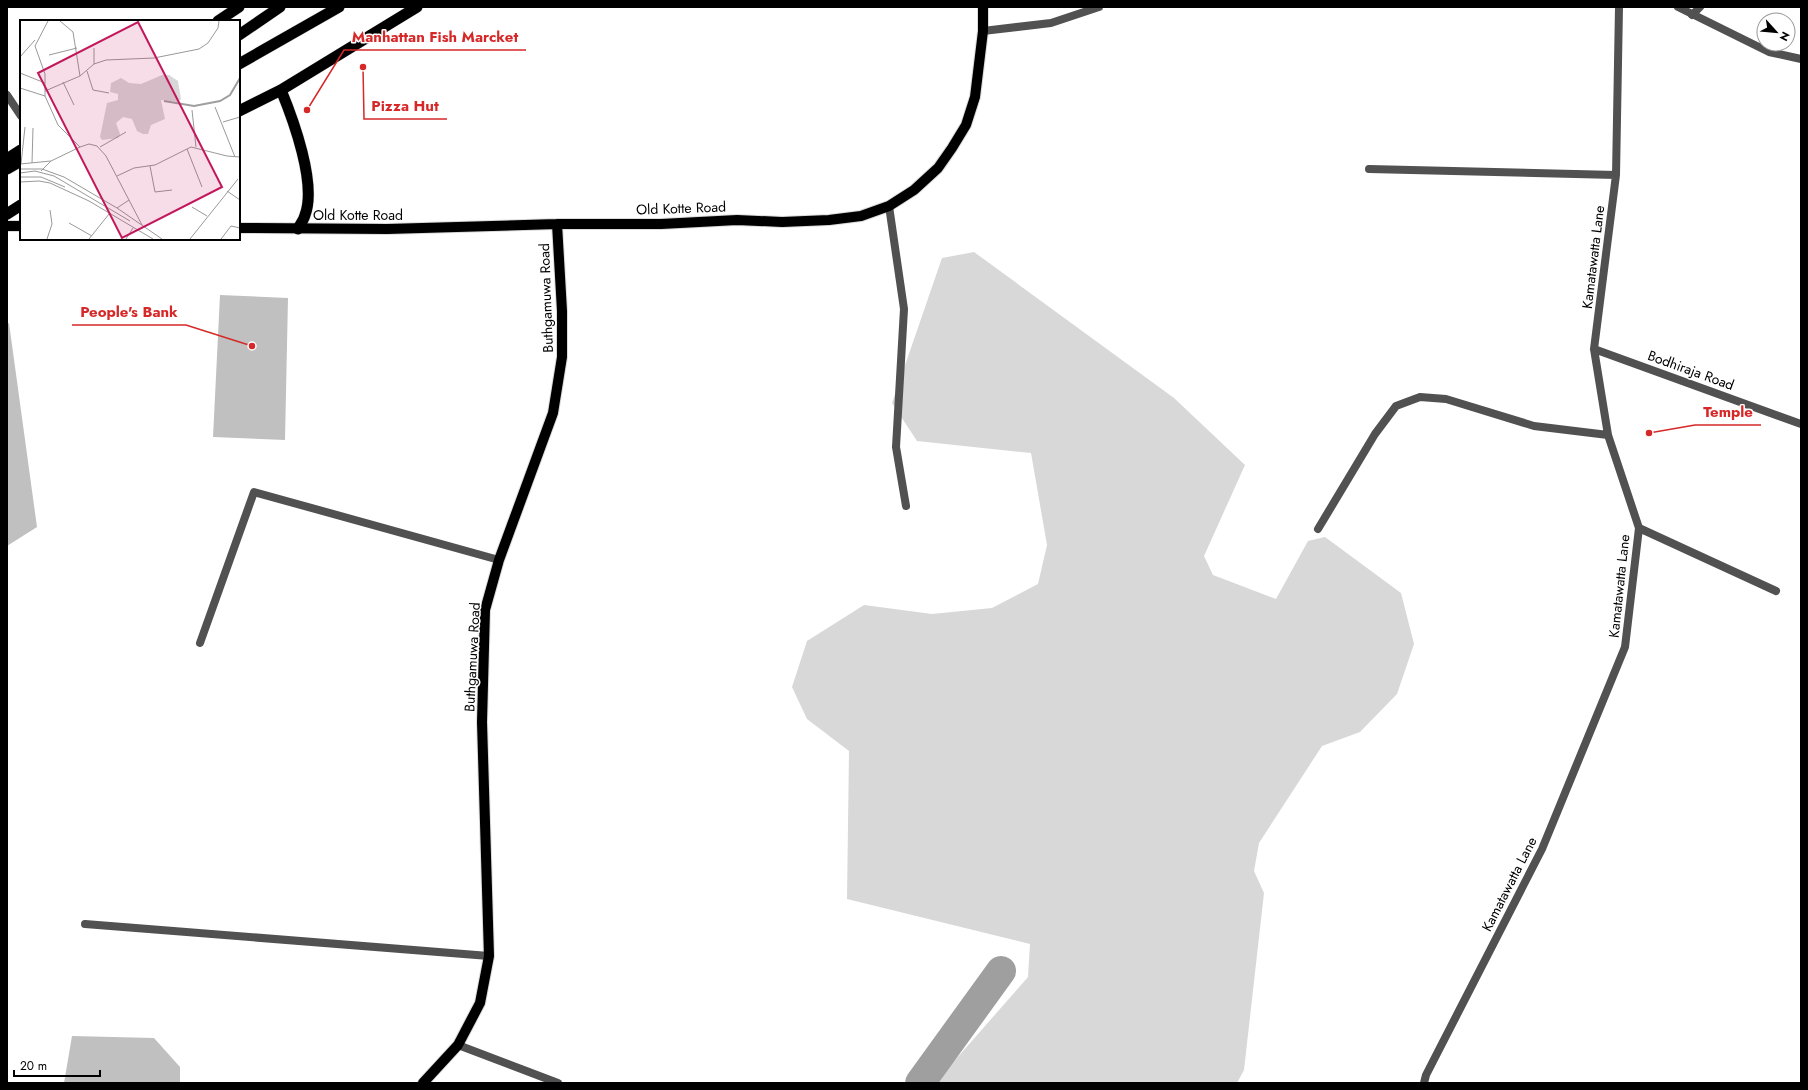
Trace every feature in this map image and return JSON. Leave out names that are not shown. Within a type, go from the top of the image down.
[{"type":"highway","points":[[220,20],[239,7]]},
{"type":"highway","points":[[240,33],[280,7]]},
{"type":"highway","points":[[240,63],[339,7]]},
{"type":"highway","points":[[240,110],[281,90],[417,7]]},
{"type":"highway","points":[[281,90],[299,140],[306,179],[308,197],[306,214],[298,229]]},
{"type":"highway","points":[[7,159],[20,151]]},
{"type":"highway","points":[[7,169],[20,162]]},
{"type":"highway","points":[[7,214],[20,206]]},
{"type":"highway","points":[[7,218],[20,212]]},
{"type":"main road","name":"Old Kotte Road","points":[[240,228],[387,229],[557,224],[661,224],[737,220],[782,222],[829,220],[861,216],[889,206],[914,190],[938,168],[966,125],[975,97],[983,7]]},
{"type":"main road","name":"Buthgamuwa Road","points":[[423,1083],[458,1045],[480,1003],[489,956],[482,722],[486,610],[499,560],[553,413],[562,357],[562,311],[557,224]]},
{"type":"main road","points":[[7,226],[20,226]]},
{"type":"street","points":[[982,31],[1051,23],[1099,7]]},
{"type":"street","name":"Kamatawatta Lane","points":[[1424,1083],[1426,1075],[1542,848],[1625,647],[1638,528],[1608,435],[1594,349],[1616,176],[1619,7]]},
{"type":"street","points":[[1678,7],[1769,52],[1801,59]]},
{"type":"street","points":[[1692,15],[1700,7]]},
{"type":"street","points":[[7,95],[20,114]]},
{"type":"street","points":[[1369,169],[1616,176]]},
{"type":"street","points":[[889,206],[904,308],[896,447],[906,506]]},
{"type":"street","name":"Bodhiraja Road","points":[[1594,349],[1801,424]]},
{"type":"street","points":[[1318,529],[1375,434],[1396,406],[1420,397],[1446,400],[1534,426],[1608,435]]},
{"type":"street","points":[[200,643],[254,492],[499,560]]},
{"type":"street","points":[[1638,528],[1776,591]]},
{"type":"street","points":[[84,924],[489,956]]},
{"type":"street","points":[[458,1045],[558,1083]]},
{"type":"shaded area","points":[[974,252],[1174,398],[1245,465],[1204,556],[1213,575],[1276,599],[1308,541],[1325,537],[1401,593],[1414,644],[1397,694],[1360,732],[1322,746],[1259,843],[1254,871],[1264,893],[1244,1070],[1237,1083],[935,1083],[1028,977],[1030,944],[847,899],[849,751],[807,719],[792,687],[807,641],[864,605],[932,614],[992,608],[1038,584],[1047,545],[1031,453],[917,441],[892,403],[942,258]]},
{"type":"building","points":[[220,295],[288,298],[285,440],[213,437]]},
{"type":"building","points":[[9,323],[37,527],[7,546],[7,324]]},
{"type":"building","points":[[72,1036],[154,1038],[180,1067],[180,1083],[64,1083]]},
{"type":"waterway","points":[[920,1083],[1001,971]]},
{"type":"place","name":"Pizza Hut","points":[[363,67]]},
{"type":"place","name":"Manhattan Fish Marcket","points":[[307,110]]},
{"type":"place","name":"People's Bank","points":[[252,346]]},
{"type":"place","name":"Temple","points":[[1649,433]]}]
